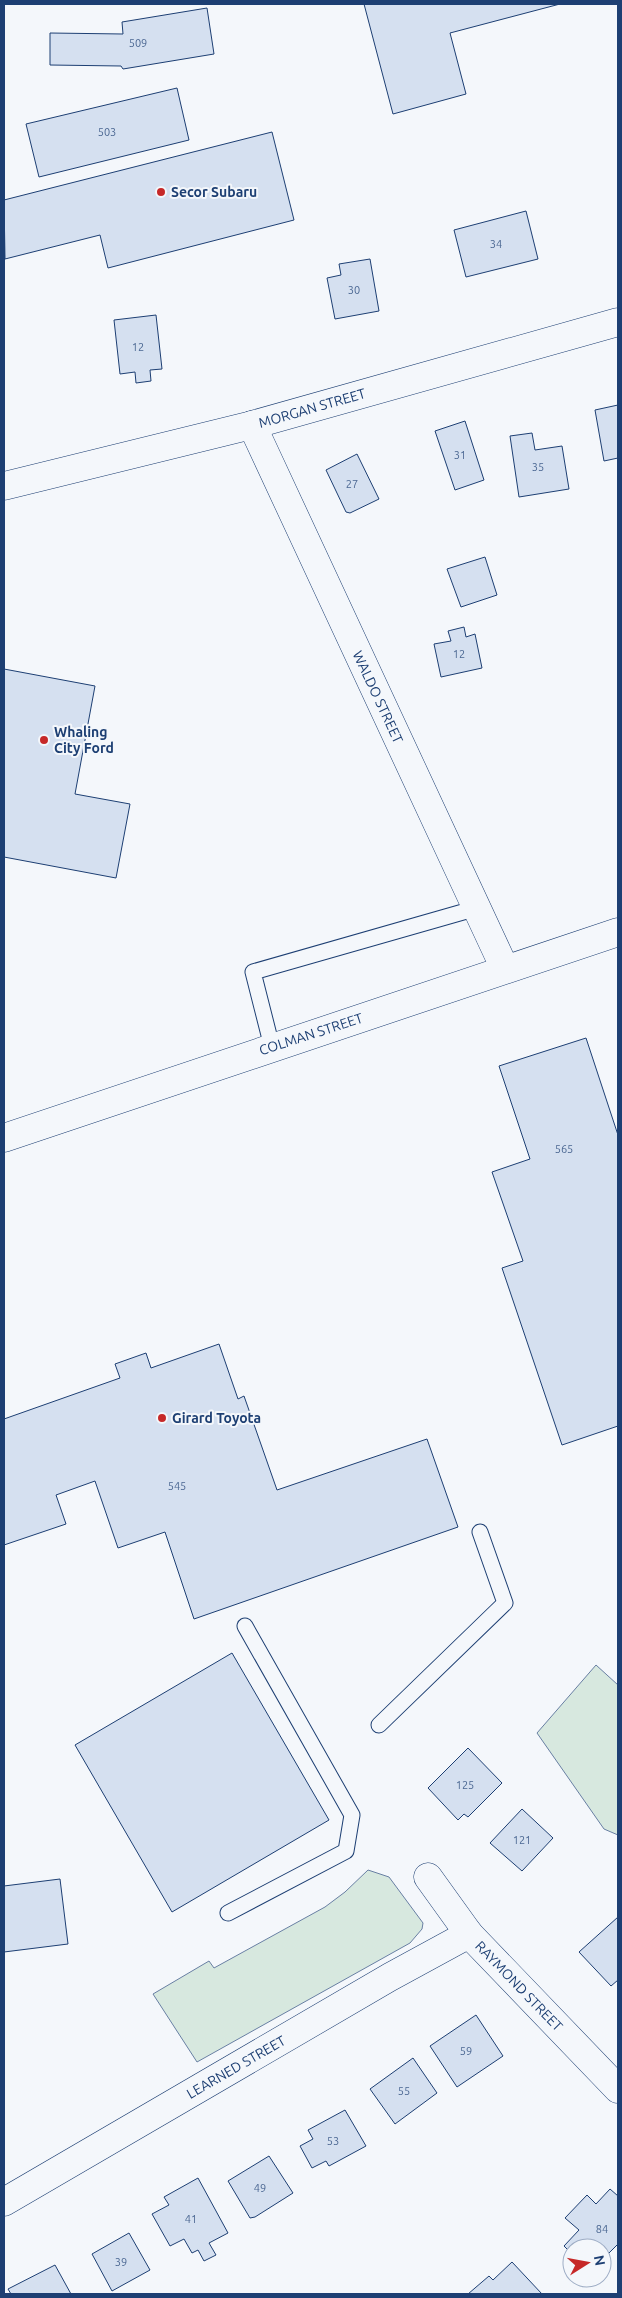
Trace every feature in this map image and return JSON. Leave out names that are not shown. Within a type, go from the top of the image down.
[{"type":"street","name":"MORGAN STREET","points":[[4,486],[252,425],[618,322]]},
{"type":"street","name":"WALDO STREET","points":[[252,425],[505,970]]},
{"type":"street","name":"COLMAN STREET","points":[[4,1138],[505,970],[617,937]]},
{"type":"street","name":"RAYMOND STREET","points":[[428,1877],[469,1934],[618,2089]]},
{"type":"street","name":"LEARNED STREET","points":[[4,2202],[390,1977],[469,1934]]},
{"type":"lane","points":[[272,1047],[253,972],[477,908]]},
{"type":"lane","points":[[379,1725],[505,1603],[480,1532]]},
{"type":"lane","points":[[228,1913],[346,1852],[352,1815],[245,1626]]},
{"type":"shaded area","points":[[596,1665],[618,1685],[618,1835],[604,1829],[537,1733]]},
{"type":"shaded area","points":[[368,1870],[389,1877],[423,1923],[422,1929],[410,1943],[197,2062],[153,1994],[209,1961],[214,1968],[325,1907],[345,1892]]},
{"type":"building","points":[[364,4],[560,4],[450,33],[466,94],[393,114]]},
{"type":"building","points":[[207,8],[214,54],[123,69],[121,66],[50,65],[50,33],[123,34],[122,22]]},
{"type":"building","points":[[177,88],[189,140],[39,177],[26,124]]},
{"type":"building","name":"Secor Subaru","points":[[272,132],[294,220],[108,268],[100,235],[5,259],[4,200]]},
{"type":"building","points":[[526,211],[538,259],[466,277],[454,230]]},
{"type":"building","points":[[370,259],[379,311],[335,319],[327,278],[341,275],[339,264]]},
{"type":"building","points":[[156,315],[162,369],[150,370],[151,381],[136,383],[135,372],[120,374],[114,320]]},
{"type":"building","points":[[618,405],[618,458],[604,461],[595,410]]},
{"type":"building","points":[[465,421],[484,480],[455,490],[435,431]]},
{"type":"building","points":[[532,433],[535,450],[562,446],[569,489],[519,497],[510,436]]},
{"type":"building","points":[[357,454],[379,499],[350,513],[346,512],[326,470]]},
{"type":"building","points":[[485,557],[497,595],[461,607],[447,569]]},
{"type":"building","points":[[464,627],[466,637],[475,634],[482,668],[441,677],[434,644],[451,641],[448,631]]},
{"type":"building","name":"Whaling City Ford","points":[[4,669],[95,686],[75,794],[130,804],[116,878],[4,857]]},
{"type":"building","points":[[586,1038],[618,1135],[618,1426],[562,1445],[502,1268],[523,1261],[492,1172],[530,1159],[499,1066]]},
{"type":"building","points":[[219,1344],[238,1399],[244,1396],[277,1490],[427,1439],[458,1527],[194,1619],[165,1532],[118,1548],[95,1481],[56,1495],[66,1524],[4,1545],[4,1419],[120,1378],[115,1364],[146,1353],[151,1368]]},
{"type":"building","points":[[232,1653],[329,1820],[172,1912],[75,1745]]},
{"type":"building","points":[[468,1748],[502,1783],[468,1817],[464,1814],[458,1820],[428,1788]]},
{"type":"building","points":[[522,1809],[553,1838],[522,1871],[490,1843]]},
{"type":"building","points":[[60,1879],[68,1944],[4,1952],[4,1886]]},
{"type":"building","points":[[618,1917],[618,1980],[611,1986],[579,1952]]},
{"type":"building","points":[[476,2015],[503,2056],[457,2087],[430,2046]]},
{"type":"building","points":[[413,2058],[437,2093],[395,2124],[370,2089]]},
{"type":"building","points":[[345,2110],[366,2146],[329,2166],[326,2161],[312,2168],[300,2146],[313,2139],[308,2130]]},
{"type":"building","points":[[269,2156],[293,2193],[255,2217],[250,2218],[228,2181]]},
{"type":"building","points":[[198,2178],[228,2233],[209,2243],[216,2255],[204,2261],[198,2250],[192,2253],[184,2239],[170,2246],[152,2214],[169,2205],[164,2197]]},
{"type":"building","points":[[610,2189],[618,2196],[618,2246],[612,2250],[612,2238],[572,2238],[579,2230],[565,2218],[587,2195],[596,2204]]},
{"type":"building","points":[[129,2233],[150,2270],[112,2291],[92,2254]]},
{"type":"building","points":[[512,2262],[542,2294],[468,2294],[489,2276],[493,2280]]},
{"type":"building","points":[[55,2265],[71,2294],[11,2294],[8,2289]]},
{"type":"place","name":"Secor Subaru","points":[[161,192]]},
{"type":"place","name":"Whaling City Ford","points":[[44,740]]},
{"type":"place","name":"Girard Toyota","points":[[162,1418]]}]
